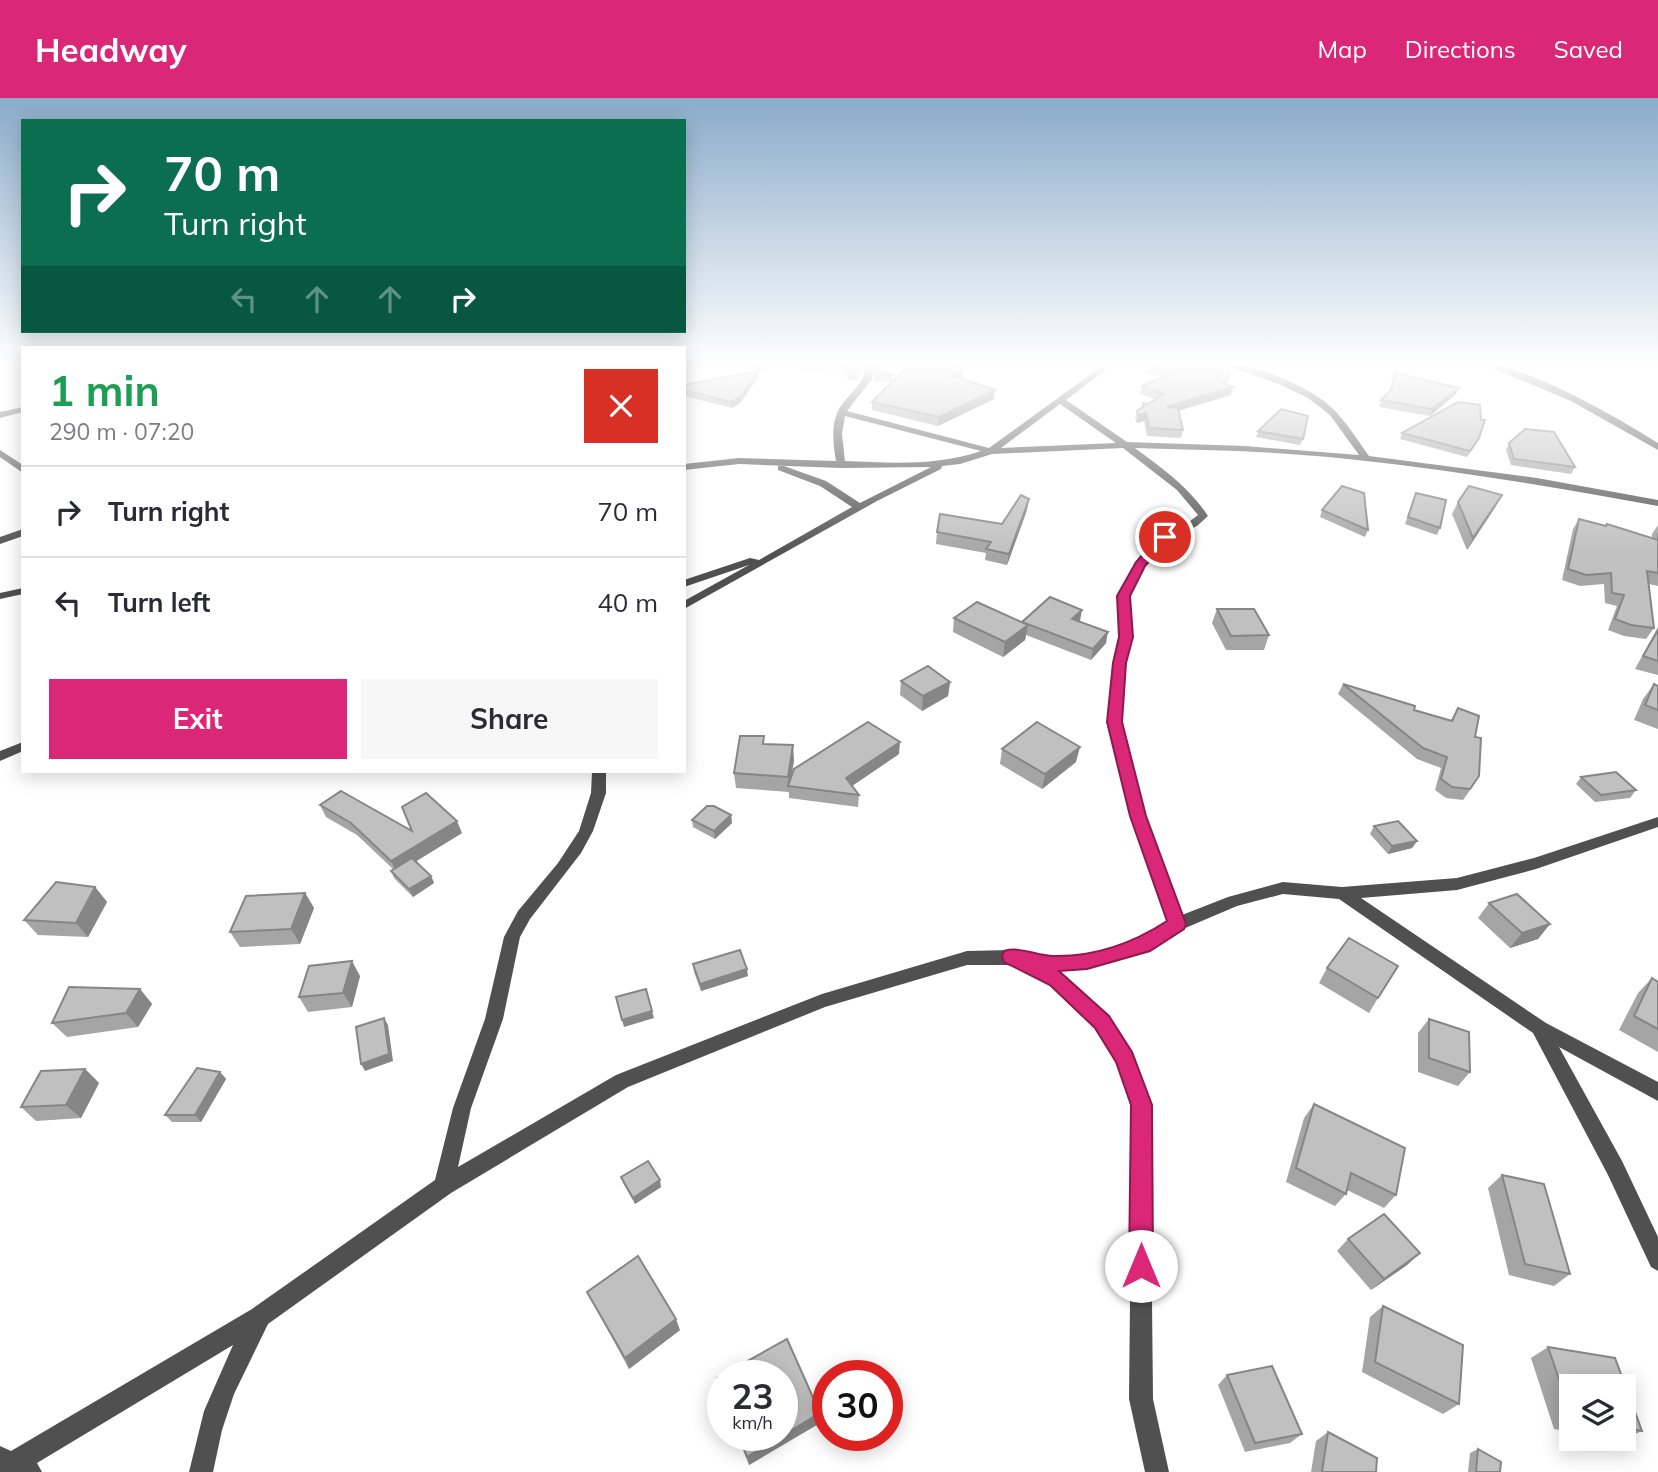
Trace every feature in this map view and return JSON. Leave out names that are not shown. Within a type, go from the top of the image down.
[{"type":"street","points":[[838,427],[836,437],[841,465]]},
{"type":"street","points":[[899,427],[991,451]]},
{"type":"street","points":[[991,451],[1023,427]]},
{"type":"street","points":[[1099,427],[1186,494],[1199,507],[1203,516],[1193,524],[1165,537],[1140,565],[1123,596],[1126,637],[1119,663],[1114,722],[1138,816],[1177,924]]},
{"type":"street","points":[[1343,427],[1366,458]]},
{"type":"street","points":[[1625,427],[1658,447]]},
{"type":"street","points":[[686,605],[860,509],[890,489],[946,464],[991,451],[1125,445],[1245,449],[1366,458],[1537,481],[1658,503]]},
{"type":"street","points":[[0,453],[20,465]]},
{"type":"street","points":[[686,467],[739,461],[841,465],[946,464]]},
{"type":"street","points":[[763,462],[821,481],[844,493],[860,509]]},
{"type":"street","points":[[0,541],[21,533]]},
{"type":"street","points":[[686,583],[789,548]]},
{"type":"street","points":[[0,596],[21,591]]},
{"type":"street","points":[[0,756],[21,747]]},
{"type":"street","points":[[444,1186],[461,1111],[497,1008],[506,949],[523,916],[570,861],[593,816],[600,784],[599,773]]},
{"type":"street","points":[[11,1465],[260,1317],[444,1186],[622,1080],[822,1002],[967,958],[1011,957],[1051,964],[1087,962],[1143,946],[1177,924],[1234,901],[1283,888],[1342,893],[1457,884],[1536,863],[1658,822]]},
{"type":"street","points":[[1342,893],[1539,1028],[1658,1092]]},
{"type":"street","points":[[1011,957],[1057,979],[1102,1022],[1125,1059],[1142,1105],[1140,1399],[1157,1472]]},
{"type":"street","points":[[1539,1028],[1615,1168],[1658,1260]]},
{"type":"street","points":[[201,1472],[206,1439],[228,1376],[260,1317]]},
{"type":"building","points":[[1182,427],[1183,430],[1149,428]]},
{"type":"building","points":[[1262,427],[1306,427],[1303,439],[1258,431]]},
{"type":"building","points":[[1413,427],[1483,427],[1470,451],[1402,433]]},
{"type":"building","points":[[1525,429],[1554,432],[1575,467],[1514,459],[1509,443]]},
{"type":"building","points":[[1342,486],[1364,493],[1368,530],[1322,510]]},
{"type":"building","points":[[1469,486],[1502,495],[1473,538],[1458,502]]},
{"type":"building","points":[[1416,493],[1446,500],[1440,528],[1408,517]]},
{"type":"building","points":[[1021,495],[1029,499],[1009,554],[986,549],[991,542],[937,532],[940,514],[1002,524]]},
{"type":"building","points":[[1579,519],[1606,526],[1607,524],[1658,540],[1658,573],[1647,571],[1654,628],[1631,625],[1615,619],[1624,595],[1612,593],[1611,573],[1586,575],[1568,569]]},
{"type":"building","points":[[1050,597],[1082,610],[1072,619],[1108,632],[1093,649],[1022,622]]},
{"type":"building","points":[[977,602],[1028,625],[1005,642],[954,618]]},
{"type":"building","points":[[1217,609],[1254,609],[1269,635],[1231,636]]},
{"type":"building","points":[[1658,630],[1658,661],[1643,656]]},
{"type":"building","points":[[928,666],[950,682],[923,696],[901,681]]},
{"type":"building","points":[[1343,684],[1415,706],[1414,710],[1452,721],[1458,708],[1479,716],[1475,737],[1481,738],[1479,776],[1470,789],[1452,787],[1441,779],[1447,757],[1423,748]]},
{"type":"building","points":[[1654,684],[1658,686],[1658,710],[1645,705]]},
{"type":"building","points":[[868,722],[900,742],[846,778],[859,795],[788,786],[794,769]]},
{"type":"building","points":[[1037,722],[1080,747],[1045,774],[1002,749]]},
{"type":"building","points":[[740,736],[764,736],[763,744],[793,745],[788,777],[734,773]]},
{"type":"building","points":[[1616,772],[1636,790],[1601,795],[1581,777]]},
{"type":"building","points":[[341,791],[412,831],[402,807],[426,793],[457,821],[391,861],[351,823],[320,805]]},
{"type":"building","points":[[707,806],[714,806],[731,815],[714,831],[692,820]]},
{"type":"building","points":[[1398,821],[1417,841],[1392,846],[1374,826]]},
{"type":"building","points":[[412,858],[431,876],[409,889],[391,871]]},
{"type":"building","points":[[56,882],[95,887],[76,923],[24,920]]},
{"type":"building","points":[[305,893],[291,929],[230,932],[246,896]]},
{"type":"building","points":[[1517,894],[1550,924],[1522,933],[1489,903]]},
{"type":"building","points":[[1349,938],[1398,966],[1378,998],[1327,968]]},
{"type":"building","points":[[740,950],[747,969],[700,984],[693,964]]},
{"type":"building","points":[[352,961],[343,993],[299,997],[309,966]]},
{"type":"building","points":[[1652,978],[1658,982],[1658,1029],[1634,1016]]},
{"type":"building","points":[[69,987],[140,989],[126,1013],[52,1023]]},
{"type":"building","points":[[646,989],[652,1011],[622,1020],[616,997]]},
{"type":"building","points":[[384,1018],[389,1054],[361,1064],[356,1027]]},
{"type":"building","points":[[1429,1019],[1469,1032],[1470,1072],[1429,1058]]},
{"type":"building","points":[[197,1068],[220,1072],[195,1115],[165,1115]]},
{"type":"building","points":[[85,1069],[66,1105],[21,1107],[41,1071]]},
{"type":"building","points":[[1314,1104],[1405,1148],[1396,1195],[1351,1173],[1346,1194],[1296,1168]]},
{"type":"building","points":[[648,1161],[660,1180],[633,1198],[621,1177]]},
{"type":"building","points":[[1502,1175],[1544,1184],[1570,1274],[1525,1264]]},
{"type":"building","points":[[1384,1214],[1420,1253],[1384,1279],[1348,1239]]},
{"type":"building","points":[[638,1256],[676,1319],[625,1358],[587,1292]]},
{"type":"building","points":[[1383,1306],[1463,1345],[1459,1404],[1375,1362]]},
{"type":"building","points":[[787,1339],[796,1360],[749,1360]]},
{"type":"building","points":[[1548,1347],[1615,1358],[1621,1374],[1559,1374],[1559,1379]]},
{"type":"building","points":[[798,1364],[812,1395],[812,1418],[798,1426]]},
{"type":"building","points":[[1272,1366],[1302,1434],[1255,1443],[1227,1375]]},
{"type":"building","points":[[1636,1415],[1642,1431],[1636,1430]]},
{"type":"building","points":[[1328,1432],[1377,1458],[1376,1472],[1322,1472]]},
{"type":"building","points":[[1478,1449],[1501,1462],[1500,1472],[1476,1472]]},
{"type":"building","points":[[745,1451],[757,1451],[747,1457]]},
{"type":"route","points":[[1141,1266],[1142,1105],[1125,1059],[1102,1022],[1057,979],[1011,957],[1051,964],[1087,962],[1143,946],[1177,924],[1138,816],[1114,722],[1119,663],[1126,637],[1123,596],[1140,565],[1165,537]]}]
